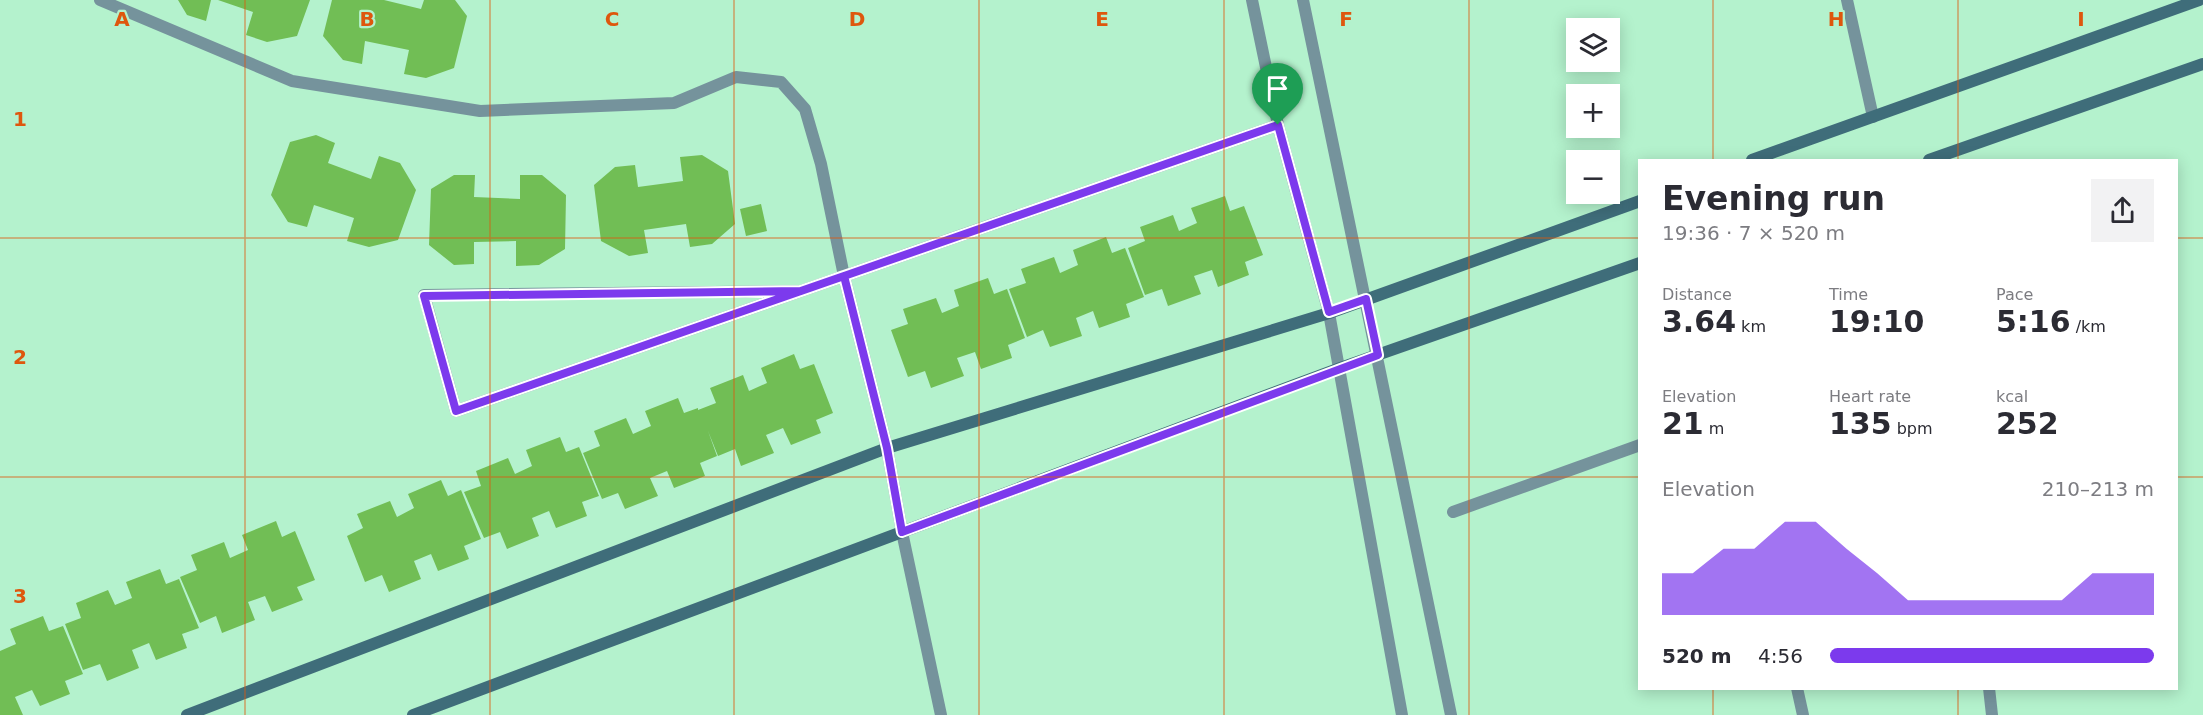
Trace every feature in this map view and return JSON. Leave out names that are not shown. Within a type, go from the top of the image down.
[{"type":"street","points":[[100,0],[292,81],[480,111],[674,103],[736,77],[781,82],[806,109],[821,164],[844,276],[887,448],[902,532],[941,715]]},
{"type":"street","points":[[1252,0],[1278,125],[1329,312],[1402,715]]},
{"type":"street","points":[[1303,0],[1451,715]]},
{"type":"street","points":[[1847,0],[1873,117]]},
{"type":"street","points":[[1755,159],[2199,0]]},
{"type":"street","points":[[1932,159],[2203,64]]},
{"type":"street","points":[[801,291],[424,296],[456,411],[801,291],[1278,125]]},
{"type":"street","points":[[187,715],[887,448],[1329,312],[1638,202]]},
{"type":"street","points":[[413,715],[1340,368],[1638,264]]},
{"type":"street","points":[[1454,512],[1638,446]]},
{"type":"street","points":[[1797,690],[1803,715]]},
{"type":"street","points":[[1989,690],[1992,715]]},
{"type":"building","points":[[178,0],[211,0],[206,21],[187,15]]},
{"type":"building","points":[[218,0],[310,0],[297,36],[267,42],[246,35],[253,12]]},
{"type":"building","points":[[332,0],[384,0],[421,9],[424,0],[455,0],[467,16],[454,68],[426,78],[404,74],[409,50],[365,41],[362,64],[343,60],[323,36]]},
{"type":"building","points":[[316,135],[335,143],[328,163],[371,179],[379,156],[400,163],[416,190],[398,240],[369,247],[347,241],[354,218],[314,205],[307,227],[288,222],[271,195],[290,142]]},
{"type":"building","points":[[702,155],[728,171],[735,224],[712,244],[690,247],[686,224],[644,230],[648,253],[629,256],[601,241],[594,185],[615,167],[635,165],[638,187],[683,181],[680,157]]},
{"type":"building","points":[[454,175],[475,175],[474,197],[520,199],[520,175],[542,175],[566,195],[565,249],[539,265],[516,266],[516,241],[474,242],[474,264],[454,265],[429,245],[431,189]]},
{"type":"building","points":[[1225,196],[1230,211],[1244,206],[1263,255],[1245,262],[1249,275],[1218,287],[1212,270],[1194,276],[1201,294],[1168,306],[1162,289],[1145,295],[1128,248],[1145,241],[1140,227],[1173,215],[1179,231],[1197,223],[1191,208]]},
{"type":"building","points":[[761,204],[767,231],[746,236],[740,209]]},
{"type":"building","points":[[1106,237],[1112,253],[1125,248],[1144,297],[1126,304],[1130,317],[1099,328],[1093,311],[1076,318],[1082,336],[1050,347],[1043,330],[1027,337],[1009,289],[1026,283],[1021,269],[1054,257],[1060,273],[1078,265],[1073,250]]},
{"type":"building","points":[[988,278],[994,294],[1007,289],[1025,338],[1008,345],[1012,358],[981,369],[975,352],[957,358],[964,376],[931,388],[925,371],[908,377],[891,330],[908,324],[903,309],[936,298],[942,313],[959,306],[954,290]]},
{"type":"building","points":[[794,354],[800,369],[814,364],[833,413],[816,420],[821,433],[791,445],[783,428],[766,435],[774,453],[741,466],[735,449],[718,456],[708,431],[717,456],[700,463],[705,476],[674,488],[667,471],[650,478],[658,496],[625,509],[618,493],[602,499],[583,453],[600,446],[594,431],[626,418],[633,434],[651,426],[645,411],[678,398],[684,413],[698,408],[698,410],[716,403],[710,388],[743,375],[749,391],[767,383],[761,368]]},
{"type":"building","points":[[560,437],[566,452],[579,447],[599,496],[582,502],[587,516],[556,528],[549,511],[532,518],[539,536],[507,549],[500,532],[484,538],[464,492],[481,486],[476,471],[508,458],[515,474],[532,466],[526,450]]},
{"type":"building","points":[[441,480],[448,496],[461,490],[481,539],[464,546],[469,559],[438,571],[431,554],[414,561],[421,579],[389,592],[382,575],[365,582],[347,536],[363,528],[357,514],[390,501],[397,517],[414,508],[408,494]]},
{"type":"building","points":[[276,521],[282,537],[295,531],[315,580],[297,587],[303,600],[272,612],[265,596],[248,602],[255,620],[222,633],[216,616],[200,623],[180,577],[197,570],[191,555],[224,542],[230,558],[248,550],[242,535]]},
{"type":"building","points":[[160,569],[166,584],[179,579],[199,628],[182,634],[187,648],[156,660],[149,643],[132,650],[139,668],[107,681],[100,664],[83,670],[65,624],[81,618],[76,603],[108,590],[115,605],[132,598],[126,582]]},
{"type":"building","points":[[43,616],[49,631],[63,626],[83,674],[65,681],[70,694],[40,706],[32,690],[15,697],[23,715],[0,715],[0,651],[16,644],[10,629]]},
{"type":"route","points":[[1278,125],[801,291],[424,296],[456,411],[844,276],[887,448],[902,532],[1378,355],[1366,299],[1329,312],[1278,125]]}]
